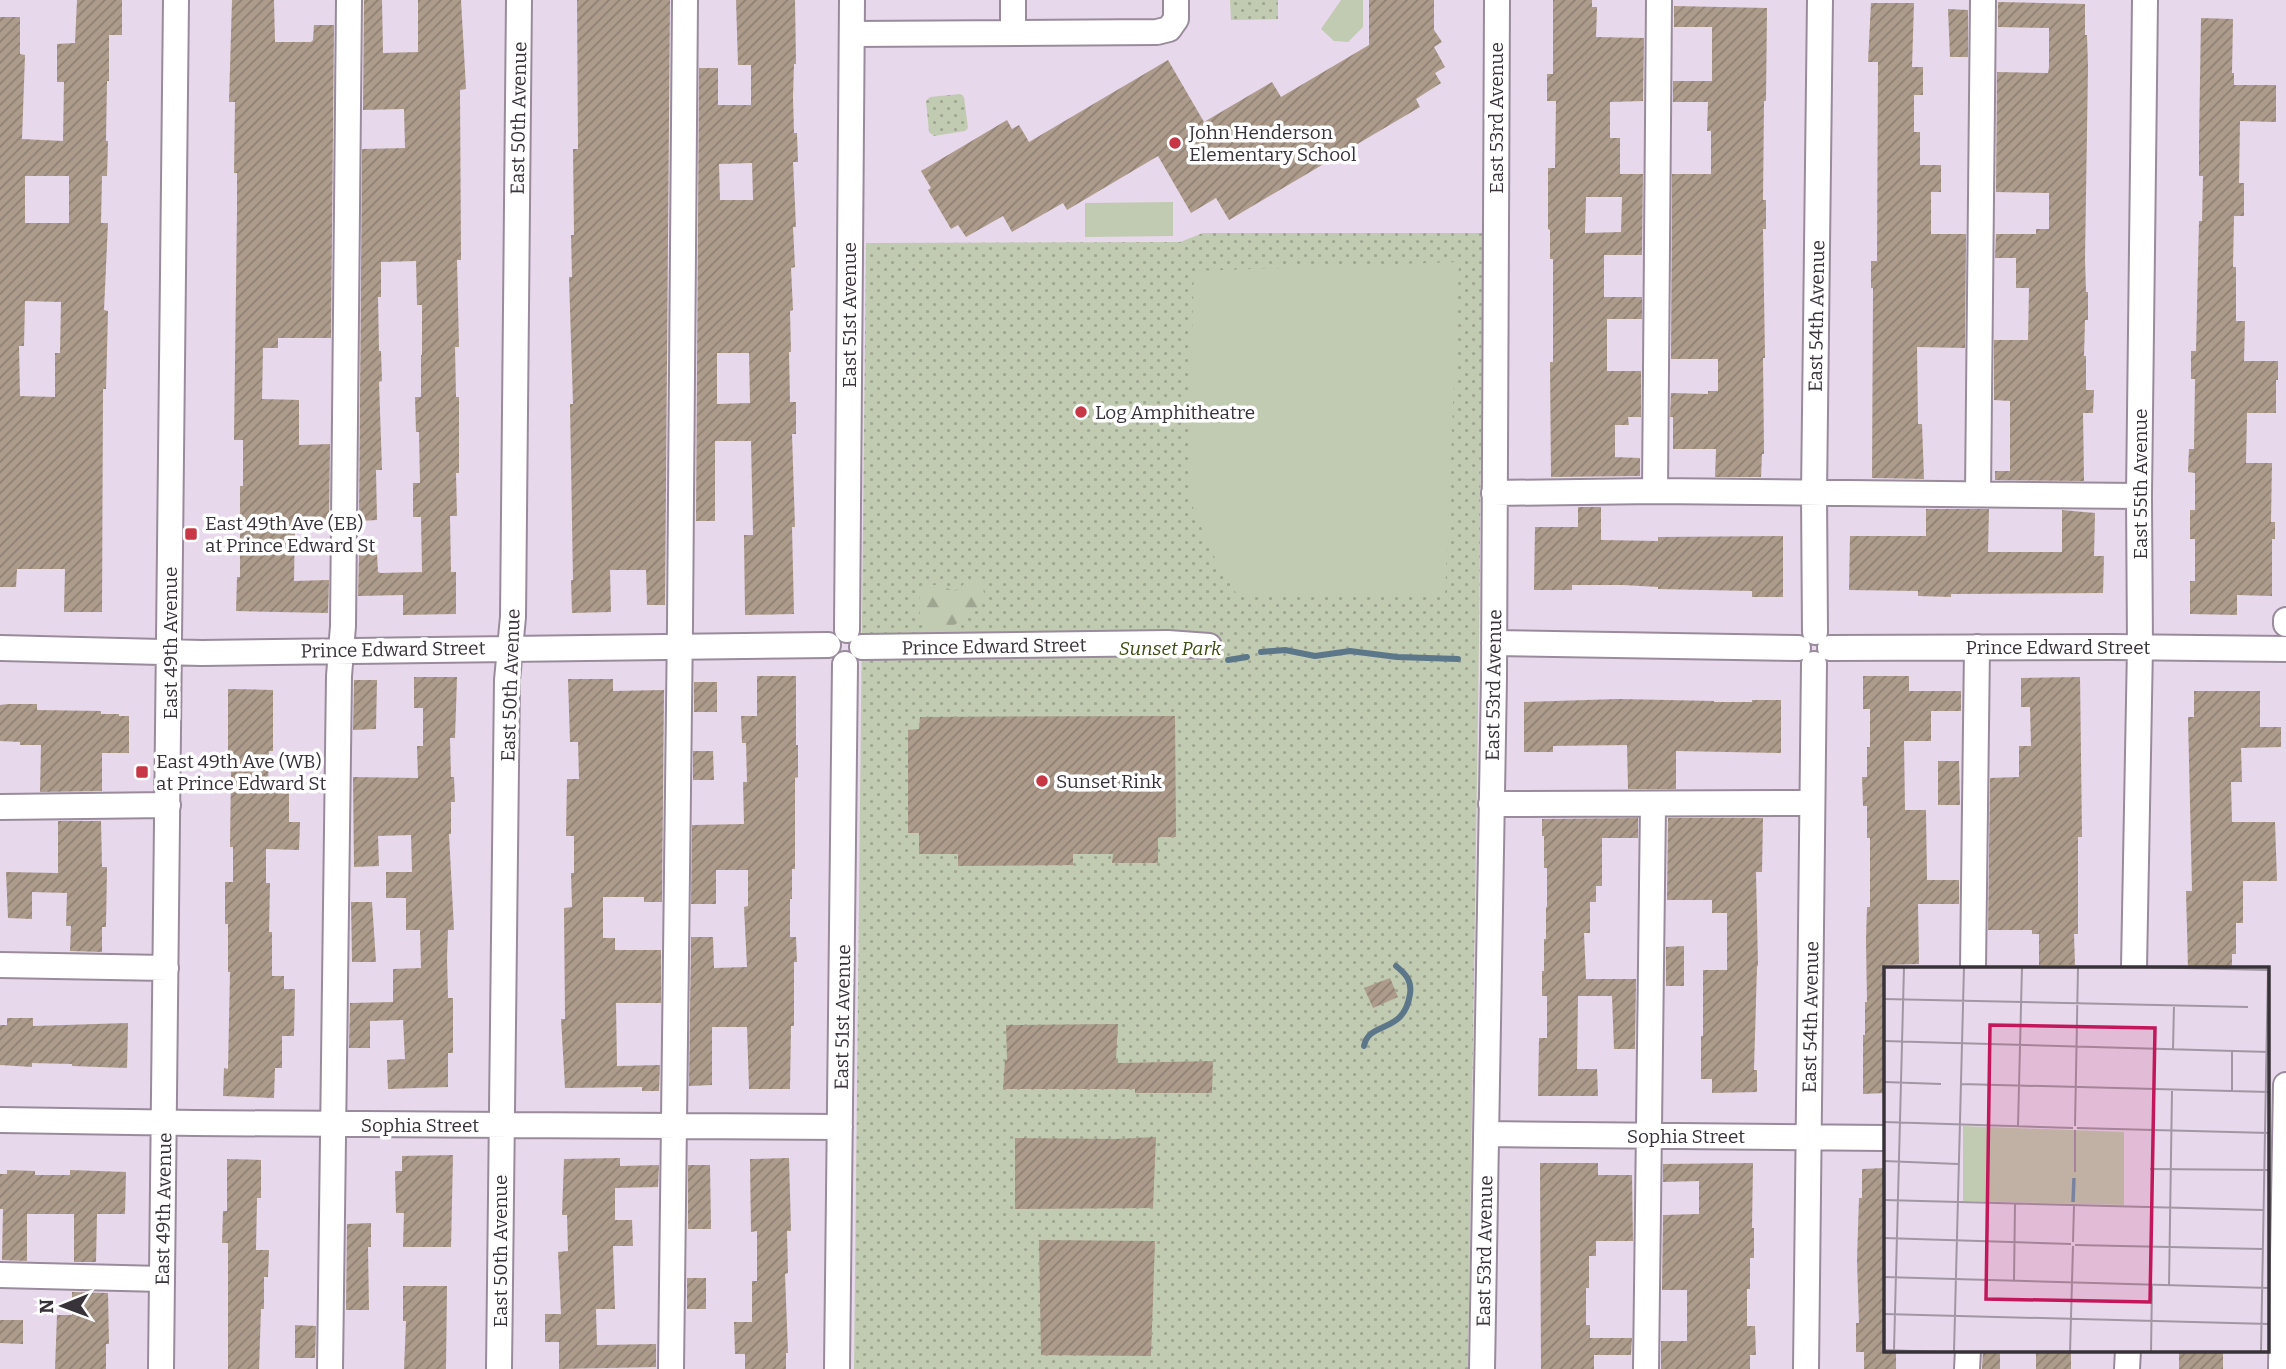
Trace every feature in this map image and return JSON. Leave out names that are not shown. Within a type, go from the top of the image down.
[{"type":"street","name":"East 49th Avenue","points":[[161,1369],[176,0]]},
{"type":"street","points":[[330,1369],[343,626],[349,0]]},
{"type":"street","name":"East 50th Avenue","points":[[499,1369],[507,680],[513,617],[519,0]]},
{"type":"street","points":[[671,1369],[685,0]]},
{"type":"street","name":"East 51st Avenue","points":[[837,1369],[852,0]]},
{"type":"street","points":[[1013,0],[1013,33]]},
{"type":"street","name":"East 53rd Avenue","points":[[1482,1369],[1494,643],[1497,0]]},
{"type":"street","points":[[1655,491],[1659,0]]},
{"type":"street","name":"East 54th Avenue","points":[[1806,1369],[1820,0]]},
{"type":"street","points":[[1978,494],[1983,0]]},
{"type":"street","name":"East 55th Avenue","points":[[2134,967],[2140,647],[2139,496],[2145,0]]},
{"type":"street","points":[[852,34],[1157,32],[1169,29],[1176,9]]},
{"type":"street","points":[[1494,494],[1655,491],[2139,496]]},
{"type":"street","name":"Prince Edward Street","points":[[0,648],[170,652],[1168,643],[1209,646]]},
{"type":"street","name":"Prince Edward Street","points":[[1494,643],[1814,648],[2286,649]]},
{"type":"street","points":[[1973,967],[1977,647]]},
{"type":"street","points":[[1491,804],[1812,803]]},
{"type":"street","points":[[1646,1369],[1653,804]]},
{"type":"street","points":[[0,807],[168,805]]},
{"type":"street","points":[[0,965],[166,968]]},
{"type":"street","points":[[2281,1369],[2286,1086]]},
{"type":"street","name":"Sophia Street","points":[[0,1120],[840,1127]]},
{"type":"street","name":"Sophia Street","points":[[1486,1134],[1884,1138]]},
{"type":"street","points":[[0,1275],[162,1279]]},
{"type":"green space","points":[[1230,0],[1278,0],[1278,19],[1231,20]]},
{"type":"green space","points":[[1341,0],[1363,0],[1363,27],[1348,42],[1334,41],[1321,29]]},
{"type":"green space","points":[[960,94],[964,97],[968,128],[965,131],[934,136],[929,132],[926,101],[930,97]]},
{"type":"green space","points":[[1173,202],[1173,236],[1085,237],[1085,203]]},
{"type":"green space","name":"Sunset Park","points":[[1203,233],[1483,233],[1468,1369],[854,1369],[866,243],[1180,242]]},
{"type":"green space","points":[[1459,262],[1445,596],[1238,596],[1222,572],[1192,505],[1190,407],[1194,271]]},
{"type":"green space","points":[[977,580],[982,583],[984,593],[982,605],[946,630],[935,630],[927,625],[919,608],[923,591],[930,586],[940,585],[955,591],[968,581]]},
{"type":"building","points":[[77,0],[122,0],[122,35],[109,35],[107,176],[102,176],[101,223],[108,223],[104,310],[108,311],[106,389],[103,389],[102,612],[64,612],[65,569],[17,569],[16,587],[0,587],[0,17],[20,17],[20,54],[25,55],[22,139],[63,141],[64,82],[57,82],[57,44],[75,43]],"holes":[[[25,176],[69,176],[69,223],[25,223]],[[25,301],[61,302],[60,353],[55,353],[55,397],[20,396],[19,346],[24,346]]]},
{"type":"building","points":[[232,0],[274,0],[275,42],[311,42],[314,25],[334,25],[331,338],[278,338],[278,348],[263,348],[262,399],[299,400],[299,445],[330,444],[329,520],[295,520],[294,581],[329,580],[328,613],[236,611],[237,577],[240,577],[243,440],[234,440],[237,173],[234,173],[235,102],[229,102]]},
{"type":"building","points":[[364,0],[382,0],[383,53],[418,52],[418,0],[461,0],[466,89],[460,90],[461,260],[457,260],[459,347],[455,347],[456,397],[459,397],[459,473],[456,473],[457,516],[450,516],[451,572],[456,572],[456,614],[403,615],[403,595],[358,596],[359,554],[377,554],[378,572],[381,573],[422,572],[421,517],[413,517],[413,483],[420,483],[415,397],[421,397],[422,355],[422,305],[417,305],[416,261],[381,262],[381,297],[378,297],[382,470],[376,470],[377,520],[359,521],[362,149],[405,148],[404,109],[363,110]]},
{"type":"building","points":[[577,0],[670,0],[665,605],[647,605],[646,570],[610,570],[611,612],[572,613],[570,404],[573,404],[569,277],[572,277],[571,235],[574,235],[573,149],[578,149]]},
{"type":"building","points":[[736,0],[795,0],[796,64],[793,97],[798,162],[793,162],[796,227],[793,227],[795,267],[791,268],[793,310],[790,311],[789,352],[790,402],[796,402],[796,434],[792,434],[794,614],[745,615],[744,535],[753,535],[751,441],[715,441],[715,521],[696,521],[699,68],[718,68],[718,105],[751,105],[751,65],[738,65]],"holes":[[[752,163],[753,200],[720,200],[719,164]],[[717,353],[749,353],[750,403],[717,404]]]},
{"type":"building","points":[[1369,0],[1434,0],[1434,30],[1442,42],[1434,47],[1445,67],[1435,73],[1441,83],[1416,99],[1420,107],[1229,220],[1216,198],[1191,213],[1158,156],[1067,210],[1063,203],[1012,232],[1003,216],[966,237],[958,225],[951,229],[928,190],[931,188],[921,171],[1007,120],[1012,129],[1019,125],[1029,142],[1168,60],[1204,122],[1272,82],[1281,97],[1369,45]]},
{"type":"building","points":[[1553,0],[1592,0],[1592,7],[1597,7],[1596,37],[1644,38],[1643,101],[1610,102],[1610,138],[1620,138],[1620,174],[1643,174],[1642,255],[1604,255],[1604,297],[1642,297],[1642,319],[1607,319],[1607,371],[1641,371],[1641,417],[1628,417],[1629,425],[1615,425],[1615,457],[1640,458],[1640,476],[1551,477],[1553,259],[1550,259],[1548,229],[1548,168],[1555,168],[1556,101],[1547,101],[1547,74],[1553,74]],"holes":[[[1586,197],[1622,197],[1621,232],[1585,233]]]},
{"type":"building","points":[[1998,2],[2085,4],[2088,67],[2085,260],[2088,320],[2085,320],[2084,356],[2086,390],[2094,390],[2093,413],[2083,413],[2084,481],[1995,480],[1995,471],[2010,471],[2010,401],[1994,400],[1994,340],[2028,340],[2029,288],[2016,288],[2016,258],[1995,258],[1996,234],[2036,234],[2036,229],[2049,229],[2049,193],[1996,192],[1997,72],[2048,73],[2049,28],[1998,27]]},
{"type":"building","points":[[1871,3],[1914,3],[1912,67],[1923,67],[1923,95],[1914,95],[1914,132],[1920,132],[1920,165],[1941,165],[1941,192],[1931,192],[1931,234],[1966,234],[1965,348],[1917,347],[1918,424],[1922,424],[1924,479],[1872,478],[1871,261],[1877,261],[1878,62],[1868,62]]},
{"type":"building","points":[[1674,6],[1767,8],[1763,200],[1766,200],[1766,229],[1763,229],[1764,454],[1761,477],[1715,477],[1716,449],[1673,449],[1671,393],[1708,394],[1708,391],[1718,391],[1718,359],[1671,359],[1672,174],[1711,174],[1711,131],[1707,131],[1708,102],[1673,102],[1673,81],[1712,81],[1712,27],[1674,27]]},
{"type":"building","points":[[1948,9],[1968,10],[1968,57],[1950,57]]},
{"type":"building","points":[[2201,18],[2233,19],[2234,85],[2276,85],[2276,122],[2240,121],[2239,183],[2244,183],[2244,216],[2234,216],[2233,267],[2236,267],[2236,321],[2245,321],[2244,361],[2278,361],[2276,413],[2247,413],[2246,463],[2272,463],[2271,522],[2275,522],[2275,539],[2272,539],[2272,596],[2237,595],[2237,615],[2190,614],[2190,581],[2195,581],[2195,539],[2190,539],[2190,510],[2195,510],[2195,473],[2188,472],[2189,449],[2194,449],[2195,379],[2191,379],[2191,351],[2196,351],[2199,221],[2202,221],[2203,176],[2199,176]]},
{"type":"building","points":[[1578,507],[1601,507],[1601,540],[1658,541],[1658,537],[1783,536],[1783,597],[1752,597],[1752,591],[1658,589],[1623,585],[1572,585],[1572,590],[1534,590],[1535,527],[1578,527]]},
{"type":"building","points":[[1926,509],[1989,509],[1988,552],[2062,552],[2062,510],[2095,513],[2094,556],[2104,556],[2103,593],[1951,594],[1951,597],[1918,596],[1918,591],[1849,590],[1850,536],[1926,536]]},
{"type":"building","points":[[757,676],[796,676],[798,777],[795,778],[795,869],[792,869],[790,937],[796,937],[797,962],[794,962],[790,1089],[749,1089],[747,1027],[712,1027],[712,1085],[689,1086],[691,937],[713,937],[714,968],[747,967],[744,907],[748,906],[748,870],[716,870],[716,904],[691,904],[692,825],[744,824],[746,743],[742,743],[741,716],[757,716]]},
{"type":"building","points":[[1863,676],[1909,676],[1909,691],[1961,691],[1961,711],[1931,711],[1931,741],[1904,741],[1905,810],[1926,810],[1927,880],[1959,880],[1959,904],[1918,904],[1919,964],[1885,965],[1884,1093],[1863,1094],[1870,838],[1867,838],[1867,806],[1863,806],[1862,777],[1867,777],[1870,709],[1863,709]]},
{"type":"building","points":[[414,677],[457,677],[455,738],[450,738],[455,802],[451,802],[449,834],[454,930],[448,930],[447,958],[448,998],[453,998],[453,1053],[448,1053],[448,1087],[388,1089],[387,1060],[405,1059],[403,1020],[370,1021],[370,1048],[349,1048],[350,1003],[393,1002],[393,969],[421,968],[420,930],[406,930],[406,898],[386,898],[386,872],[412,872],[411,835],[378,836],[379,866],[354,867],[353,777],[418,778],[417,746],[423,746],[423,708],[414,708]]},
{"type":"building","points":[[2080,677],[2082,837],[2078,837],[2078,934],[2074,934],[2075,965],[2039,965],[2039,934],[2032,934],[2032,930],[1988,930],[1990,778],[2019,777],[2019,746],[2031,746],[2030,707],[2021,707],[2021,678]]},
{"type":"building","points":[[568,679],[613,679],[613,691],[664,690],[662,902],[644,902],[644,897],[603,897],[603,938],[615,938],[615,950],[661,950],[661,1003],[616,1003],[617,1066],[660,1065],[659,1091],[642,1091],[642,1087],[565,1088],[561,1019],[565,1019],[564,908],[572,907],[571,873],[574,873],[574,836],[566,836],[567,779],[579,779],[578,742],[570,742]]},
{"type":"building","points":[[354,680],[377,680],[376,729],[353,730]]},
{"type":"building","points":[[694,682],[717,682],[717,712],[694,712]]},
{"type":"building","points":[[228,689],[273,690],[273,751],[269,751],[268,788],[289,788],[289,822],[300,822],[299,850],[266,849],[266,883],[270,883],[272,976],[284,976],[284,989],[295,989],[294,1036],[282,1036],[282,1068],[275,1068],[274,1098],[223,1096],[224,1068],[228,1069],[230,972],[228,924],[225,924],[225,882],[233,882]]},
{"type":"building","points":[[2194,691],[2260,691],[2260,727],[2281,727],[2281,747],[2241,748],[2242,782],[2231,782],[2232,822],[2275,822],[2277,881],[2243,881],[2243,923],[2236,923],[2236,954],[2232,954],[2232,967],[2188,967],[2186,891],[2192,891],[2188,717],[2194,717]]},
{"type":"building","points":[[1618,699],[1714,702],[1781,700],[1781,753],[1676,751],[1676,789],[1628,789],[1627,745],[1553,746],[1553,752],[1524,752],[1524,702]]},
{"type":"building","points":[[37,704],[37,710],[101,711],[101,714],[129,716],[129,753],[102,753],[102,791],[40,792],[41,745],[0,741],[0,705]]},
{"type":"building","name":"Sunset Rink","points":[[1175,716],[1176,837],[1158,837],[1158,863],[1112,863],[1113,854],[1073,854],[1073,865],[958,866],[958,854],[919,854],[919,833],[908,833],[908,730],[919,729],[920,717]]},
{"type":"building","points":[[693,751],[713,751],[714,780],[693,780]]},
{"type":"building","points":[[1938,761],[1959,761],[1960,805],[1938,805]]},
{"type":"building","points":[[1638,818],[1638,838],[1602,838],[1602,886],[1596,886],[1596,902],[1590,902],[1590,933],[1584,933],[1586,979],[1636,979],[1635,1049],[1614,1049],[1612,996],[1578,996],[1577,1069],[1597,1069],[1598,1096],[1538,1096],[1539,1038],[1547,1038],[1547,996],[1542,996],[1547,868],[1544,868],[1542,819]]},
{"type":"building","points":[[1668,818],[1763,818],[1762,872],[1756,872],[1758,966],[1754,1070],[1757,1070],[1757,1092],[1712,1093],[1712,1079],[1701,1079],[1703,970],[1727,970],[1727,913],[1712,913],[1712,900],[1667,900]]},
{"type":"building","points":[[58,821],[101,821],[102,867],[107,867],[106,927],[102,927],[102,952],[70,951],[71,926],[66,926],[67,893],[32,892],[32,919],[8,918],[6,872],[58,873]]},
{"type":"building","points":[[351,902],[372,902],[376,962],[352,962]]},
{"type":"building","points":[[1684,946],[1684,986],[1666,986],[1666,947]]},
{"type":"building","points":[[1390,978],[1398,997],[1373,1008],[1364,988]]},
{"type":"building","points":[[7,1018],[33,1018],[33,1026],[128,1023],[127,1068],[32,1063],[32,1067],[0,1065],[0,1025],[7,1025]]},
{"type":"building","points":[[1118,1024],[1118,1063],[1213,1061],[1212,1093],[1135,1093],[1135,1089],[1003,1089],[1007,1060],[1006,1025]]},
{"type":"building","points":[[1156,1137],[1153,1208],[1015,1209],[1015,1138]]},
{"type":"building","points":[[453,1155],[451,1247],[403,1247],[404,1213],[396,1213],[395,1171],[402,1171],[402,1156]]},
{"type":"building","points":[[620,1158],[620,1166],[659,1165],[658,1187],[615,1188],[615,1220],[632,1220],[633,1246],[613,1246],[615,1309],[596,1309],[597,1345],[656,1344],[656,1367],[559,1369],[559,1342],[545,1342],[545,1314],[561,1314],[558,1252],[568,1251],[567,1215],[562,1215],[564,1159]]},
{"type":"building","points":[[789,1158],[791,1231],[787,1231],[788,1273],[785,1274],[788,1353],[786,1369],[745,1369],[745,1354],[735,1354],[734,1322],[752,1322],[752,1281],[757,1281],[757,1231],[751,1232],[750,1159]]},
{"type":"building","points":[[227,1159],[261,1160],[261,1198],[257,1198],[256,1250],[269,1250],[268,1277],[264,1277],[264,1309],[261,1309],[259,1369],[228,1369],[228,1243],[222,1243],[223,1211],[227,1211]]},
{"type":"building","points":[[1540,1163],[1598,1163],[1598,1175],[1632,1175],[1633,1241],[1596,1241],[1596,1256],[1589,1256],[1589,1288],[1586,1288],[1586,1325],[1590,1325],[1590,1338],[1632,1338],[1631,1355],[1594,1355],[1594,1369],[1541,1369]]},
{"type":"building","points":[[1753,1163],[1754,1258],[1750,1258],[1747,1326],[1755,1326],[1756,1355],[1750,1355],[1750,1369],[1661,1369],[1661,1341],[1687,1341],[1687,1290],[1662,1290],[1663,1215],[1699,1214],[1699,1181],[1663,1182],[1663,1164]]},
{"type":"building","points":[[688,1165],[710,1165],[711,1229],[688,1229]]},
{"type":"building","points":[[1884,1168],[1884,1352],[1896,1352],[1896,1369],[1864,1369],[1864,1352],[1856,1352],[1862,1169]]},
{"type":"building","points":[[7,1170],[35,1171],[35,1175],[70,1175],[70,1170],[126,1172],[125,1214],[97,1214],[96,1262],[74,1262],[74,1214],[27,1214],[27,1261],[2,1260],[3,1209],[0,1209],[0,1174],[7,1174]]},
{"type":"building","points":[[371,1223],[371,1247],[368,1247],[369,1310],[346,1310],[347,1224]]},
{"type":"building","points":[[1039,1240],[1155,1241],[1151,1356],[1041,1355]]},
{"type":"building","points":[[687,1278],[706,1278],[706,1309],[687,1309]]},
{"type":"building","points":[[403,1286],[447,1286],[446,1369],[404,1369],[406,1321],[403,1321]]},
{"type":"building","points":[[72,1292],[108,1293],[109,1344],[106,1344],[106,1369],[55,1369],[57,1315],[72,1315]]},
{"type":"building","points":[[0,1320],[23,1320],[23,1344],[0,1343]]},
{"type":"building","points":[[295,1325],[316,1326],[315,1358],[295,1358]]},
{"type":"building","points":[[1983,1352],[2000,1352],[2000,1369],[1982,1369]]},
{"type":"building","points":[[2036,1352],[2071,1352],[2071,1369],[2036,1369]]},
{"type":"building","points":[[2179,1352],[2223,1352],[2223,1369],[2179,1369]]},
{"type":"waterway","points":[[1261,652],[1285,650],[1315,656],[1350,651],[1397,657],[1458,659]]},
{"type":"waterway","points":[[1228,660],[1247,657]]},
{"type":"waterway","points":[[1364,1046],[1372,1033],[1394,1022],[1407,1007],[1410,985],[1396,966]]},
{"type":"place","name":"John Henderson Elementary School","points":[[1175,143]]},
{"type":"place","name":"Log Amphitheatre","points":[[1081,412]]},
{"type":"place","name":"East 49th Ave (EB) at Prince Edward St","points":[[191,534]]},
{"type":"place","name":"East 49th Ave (WB) at Prince Edward St","points":[[142,772]]},
{"type":"place","name":"Sunset Rink","points":[[1042,781]]}]
